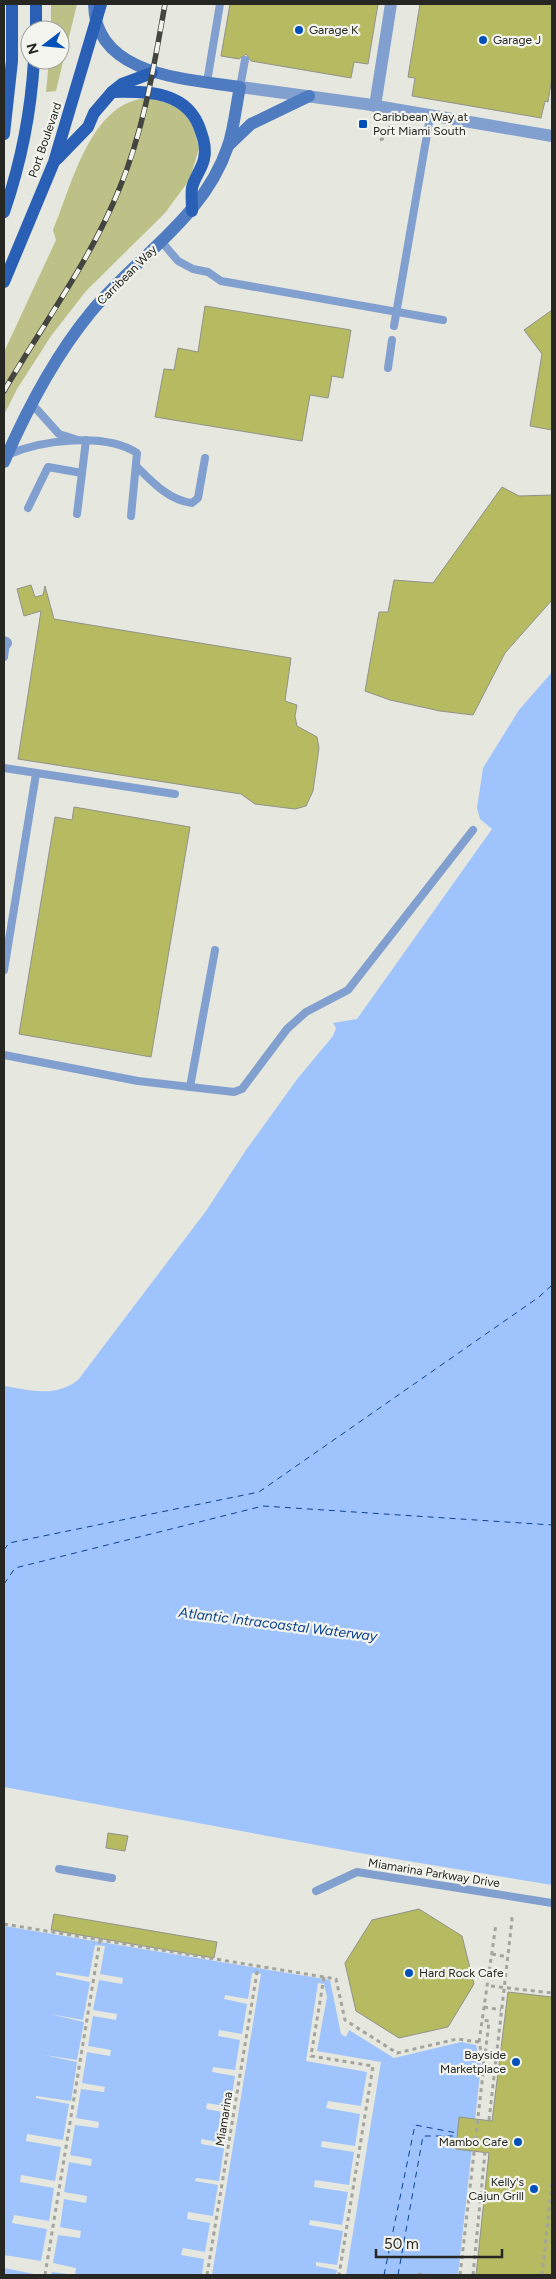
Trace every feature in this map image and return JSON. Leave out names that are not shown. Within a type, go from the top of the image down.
[{"type":"main road","points":[[4,134],[12,60],[12,4]]},
{"type":"main road","points":[[36,4],[36,20]]},
{"type":"main road","name":"Port Boulevard","points":[[4,282],[54,162],[94,21],[101,4]]},
{"type":"main road","name":"Port Boulevard","points":[[4,212],[15,178],[22,147],[33,70]]},
{"type":"main road","points":[[54,162],[88,127],[94,113],[112,92],[122,84],[152,73]]},
{"type":"main road","points":[[112,92],[149,91],[165,94],[185,105],[198,122],[203,138],[204,158],[192,187],[192,211]]},
{"type":"street","points":[[94,4],[94,21],[117,52],[126,60],[152,73],[375,106],[430,117],[552,136]]},
{"type":"street","points":[[375,106],[391,4]]},
{"type":"street","name":"Carribean Way","points":[[5,459],[55,362],[92,311],[192,211],[207,190],[228,146],[240,87]]},
{"type":"street","points":[[228,146],[251,124],[308,96]]},
{"type":"lane","points":[[207,82],[220,4]]},
{"type":"lane","points":[[240,87],[245,60]]},
{"type":"lane","points":[[394,326],[430,117]]},
{"type":"lane","points":[[161,241],[178,261],[193,269],[208,272],[221,281],[443,320]]},
{"type":"lane","points":[[388,368],[392,340]]},
{"type":"lane","points":[[32,404],[59,434],[82,440],[126,446],[137,454],[131,516]]},
{"type":"lane","points":[[5,459],[42,442],[64,443],[82,440]]},
{"type":"lane","points":[[77,514],[82,473],[82,440]]},
{"type":"lane","points":[[137,467],[156,486],[181,502],[192,503],[198,498],[205,458]]},
{"type":"lane","points":[[28,508],[48,467],[82,473]]},
{"type":"lane","points":[[4,657],[5,642]]},
{"type":"lane","points":[[4,768],[175,794]]},
{"type":"lane","points":[[4,970],[36,774]]},
{"type":"lane","points":[[4,1055],[138,1081],[234,1092],[248,1085],[286,1029],[306,1012],[348,990],[473,830]]},
{"type":"lane","points":[[190,1087],[216,950]]},
{"type":"lane","points":[[58,1869],[112,1878]]},
{"type":"lane","name":"Miamarina Parkway Drive","points":[[316,1891],[357,1872],[552,1903]]},
{"type":"path","points":[[380,140],[387,137],[390,126]]},
{"type":"path","points":[[489,2120],[512,1920],[511,1914]]},
{"type":"path","points":[[4,1924],[336,1979],[345,2020],[397,2053],[457,2039],[479,2042]]},
{"type":"path","points":[[484,2064],[479,2042],[496,1924]]},
{"type":"path","points":[[45,2275],[100,1940]]},
{"type":"path","points":[[492,1954],[508,1957]]},
{"type":"path","name":"Miamarina","points":[[207,2275],[258,1966]]},
{"type":"path","points":[[324,1977],[311,2056],[373,2066],[339,2275]]},
{"type":"path","points":[[491,1986],[552,1993]]},
{"type":"path","points":[[484,2007],[501,2010]]},
{"type":"path","points":[[460,2275],[489,2021],[482,2020]]},
{"type":"path","points":[[473,2275],[485,2152]]},
{"type":"path","points":[[542,2275],[552,2181]]},
{"type":"path","points":[[418,2274],[427,2275]]},
{"type":"green space","points":[[51,4],[77,4],[70,33],[70,20],[51,20]]},
{"type":"green space","points":[[48,70],[61,70],[56,91],[46,92]]},
{"type":"green space","points":[[148,98],[179,106],[193,126],[199,148],[190,179],[165,213],[86,291],[51,336],[17,389],[4,415],[4,352],[56,240],[53,230],[76,170],[97,129],[111,114],[128,103]]},
{"type":"water","name":"Atlantic Intracoastal Waterway","points":[[552,672],[552,1885],[354,1852],[4,1787],[4,1386],[33,1391],[51,1391],[69,1386],[78,1380],[206,1211],[246,1150],[298,1078],[333,1036],[336,1028],[333,1023],[357,1019],[492,829],[480,819],[477,808],[483,768],[519,710]]},
{"type":"water","points":[[4,1926],[330,1980],[341,2034],[346,2037],[349,2030],[394,2058],[461,2042],[476,2045],[481,2065],[458,2275],[4,2275]]},
{"type":"pier","points":[[95,1945],[105,1946],[100,1974],[123,1978],[122,1984],[99,1980],[93,2010],[117,2014],[116,2020],[93,2016],[88,2046],[111,2050],[110,2056],[87,2052],[82,2083],[105,2087],[104,2092],[81,2089],[76,2118],[99,2122],[98,2128],[75,2125],[70,2155],[92,2159],[91,2166],[69,2162],[64,2192],[87,2196],[86,2203],[64,2199],[60,2227],[81,2231],[80,2238],[58,2235],[53,2263],[76,2268],[75,2275],[52,2272],[51,2275],[39,2275],[4,2268],[4,2255],[41,2261],[47,2229],[12,2223],[14,2215],[49,2221],[54,2188],[20,2182],[21,2175],[55,2181],[61,2147],[26,2141],[27,2134],[63,2140],[69,2104],[36,2098],[36,2096],[71,2101],[77,2062],[44,2055],[77,2060],[84,2022],[50,2014],[83,2020],[90,1982],[56,1975],[56,1972],[89,1977]]},
{"type":"pier","points":[[252,1973],[261,1974],[212,2275],[202,2275],[204,2259],[181,2255],[183,2248],[205,2252],[210,2223],[187,2219],[188,2212],[213,2216],[218,2185],[195,2181],[196,2178],[219,2181],[224,2148],[201,2144],[201,2139],[224,2143],[229,2113],[206,2109],[207,2103],[230,2107],[235,2076],[212,2072],[213,2067],[235,2070],[240,2040],[218,2036],[219,2030],[242,2034],[247,2004],[224,1999],[225,1995],[248,1999]]},
{"type":"pier","points":[[318,1983],[324,1984],[327,1997],[317,2051],[381,2062],[346,2275],[336,2275],[337,2270],[316,2266],[316,2262],[337,2265],[343,2231],[309,2225],[310,2220],[342,2225],[348,2192],[314,2187],[315,2180],[349,2185],[354,2152],[321,2147],[322,2141],[355,2146],[360,2114],[326,2108],[328,2101],[361,2106],[367,2072],[306,2061]]},
{"type":"building","name":"Garage K","points":[[230,4],[378,4],[368,64],[354,62],[351,78],[251,61],[246,54],[239,59],[221,56]]},
{"type":"building","name":"Garage J","points":[[420,4],[552,4],[552,77],[548,102],[545,101],[541,118],[412,96],[415,78],[408,77]]},
{"type":"building","points":[[205,306],[351,330],[343,378],[332,376],[328,398],[310,395],[302,441],[155,417],[164,369],[174,370],[178,348],[198,352]]},
{"type":"building","points":[[552,310],[552,430],[530,426],[542,354],[524,330]]},
{"type":"building","points":[[502,487],[519,496],[552,495],[552,600],[505,653],[473,715],[440,711],[390,700],[365,691],[379,612],[388,612],[394,580],[433,583]]},
{"type":"building","points":[[31,585],[35,597],[43,595],[45,586],[54,619],[291,658],[285,701],[297,705],[295,716],[297,726],[317,737],[319,748],[313,791],[306,806],[295,809],[255,804],[241,794],[18,759],[41,611],[24,616],[17,589]]},
{"type":"building","points":[[74,807],[190,827],[151,1057],[19,1034],[55,817],[72,820]]},
{"type":"building","points":[[108,1833],[128,1836],[125,1851],[106,1848]]},
{"type":"building","name":"Hard Rock Cafe","points":[[419,1909],[462,1936],[474,1984],[448,2027],[399,2038],[356,2011],[345,1963],[372,1920]]},
{"type":"building","points":[[54,1914],[217,1942],[214,1958],[51,1930]]},
{"type":"building","name":"Bayside Marketplace","points":[[508,1992],[552,1997],[552,2275],[476,2275],[489,2153],[456,2149],[459,2117],[492,2121]]},
{"type":"ferry route","points":[[4,1550],[9,1543],[259,1492],[539,1297],[552,1285]]},
{"type":"ferry route","points":[[4,1584],[15,1568],[263,1506],[552,1525]]},
{"type":"ferry route","points":[[384,2275],[415,2125],[457,2133]]},
{"type":"ferry route","points":[[398,2275],[423,2136],[458,2136]]},
{"type":"railway","points":[[4,391],[81,266],[120,187],[142,120],[165,4]]},
{"type":"place","name":"Garage K","points":[[299,30]]},
{"type":"place","name":"Garage J","points":[[483,40]]},
{"type":"place","name":"Caribbean Way at Port Miami South","points":[[363,124]]},
{"type":"place","name":"Hard Rock Cafe","points":[[409,1973]]},
{"type":"place","name":"Bayside Marketplace","points":[[516,2062]]},
{"type":"place","name":"Mambo Cafe","points":[[518,2142]]},
{"type":"place","name":"Kelly's Cajun Grill","points":[[534,2189]]}]
